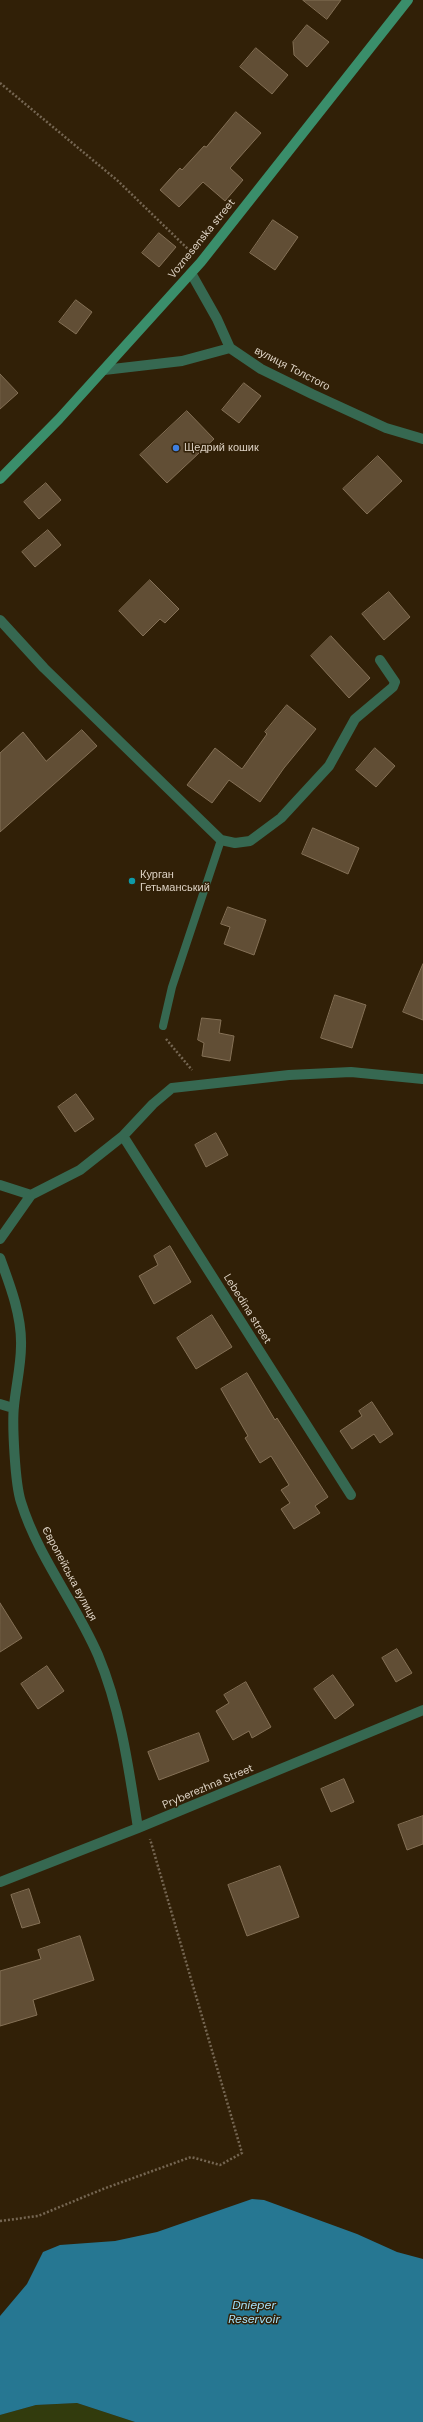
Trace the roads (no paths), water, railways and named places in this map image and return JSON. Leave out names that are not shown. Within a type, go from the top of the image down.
[{"type":"main road","name":"Voznesenska street","points":[[0,479],[104,370],[201,262],[408,0]]},
{"type":"street","points":[[104,370],[182,360],[230,348],[217,319],[191,273]]},
{"type":"street","name":"вулиця Толстого","points":[[230,348],[261,369],[312,394],[386,428],[423,439]]},
{"type":"street","points":[[0,620],[44,668],[221,840],[235,843],[250,841],[281,818],[329,766],[355,719],[393,687],[395,682],[380,660]]},
{"type":"street","points":[[0,1239],[31,1195],[80,1170],[123,1136],[153,1104],[172,1088],[196,1084],[289,1075],[351,1072],[423,1079]]},
{"type":"street","name":"Lebedina street","points":[[123,1136],[351,1495]]},
{"type":"street","points":[[0,1185],[31,1195]]},
{"type":"street","name":"Європейська вулиця","points":[[0,1258],[14,1295],[21,1345],[13,1408],[20,1500],[38,1547],[74,1607],[98,1656],[119,1722],[143,1826]]},
{"type":"street","points":[[0,1404],[13,1408]]},
{"type":"street","name":"Pryberezhna Street","points":[[0,1882],[143,1826],[423,1710]]},
{"type":"lane","points":[[163,1026],[172,987],[221,840]]},
{"type":"water","name":"Dnieper Reservoir","points":[[252,2199],[264,2200],[357,2234],[397,2252],[423,2259],[423,2422],[135,2422],[77,2403],[36,2405],[0,2415],[0,2316],[27,2284],[43,2252],[60,2245],[115,2241],[157,2232]]},
{"type":"place","name":"Щедрий кошик","points":[[176,448]]},
{"type":"place","name":"Курган Гетьманський","points":[[132,881]]}]
